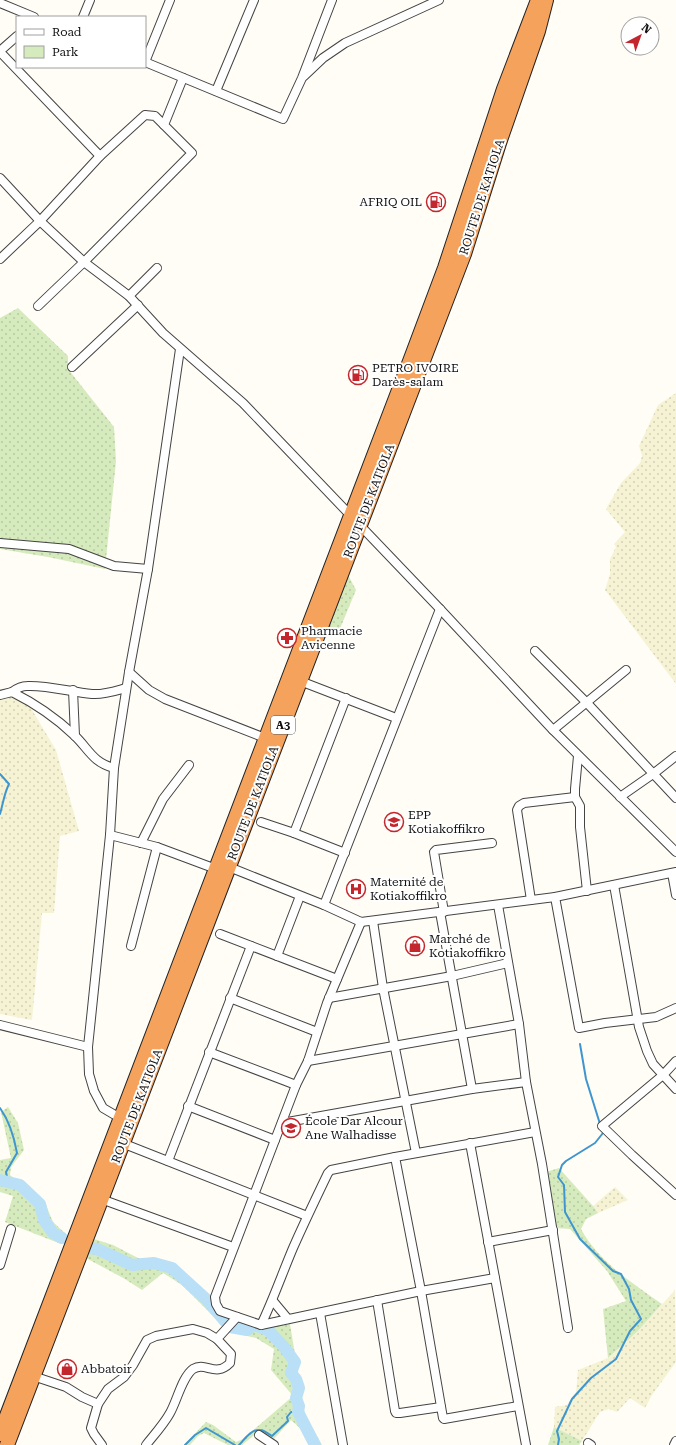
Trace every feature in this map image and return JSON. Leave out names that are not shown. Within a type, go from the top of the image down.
[{"type":"highway","name":"ROUTE DE KATIOLA","points":[[0,1434],[120,1118],[300,681],[445,268],[504,89],[538,0]]},
{"type":"highway","name":"ROUTE DE KATIOLA","points":[[7,1445],[122,1143],[222,868],[265,738],[464,254],[538,31],[546,0]]},
{"type":"street","points":[[83,16],[90,0]]},
{"type":"street","points":[[146,60],[170,0]]},
{"type":"street","points":[[216,91],[254,0]]},
{"type":"street","points":[[146,62],[283,119],[302,78],[332,0]]},
{"type":"street","points":[[302,78],[323,58],[345,43],[439,0]]},
{"type":"street","points":[[4,3],[32,16]]},
{"type":"street","points":[[16,37],[0,52],[100,156]]},
{"type":"street","points":[[164,125],[183,78]]},
{"type":"street","points":[[0,260],[40,221],[100,156],[145,115],[155,116],[192,153],[84,262],[38,306]]},
{"type":"street","points":[[0,178],[40,221],[84,262],[129,296],[180,349],[243,403],[578,756],[676,852]]},
{"type":"street","points":[[129,296],[157,268]]},
{"type":"street","points":[[72,367],[138,305]]},
{"type":"street","points":[[120,1118],[103,1108],[94,1091],[89,1074],[88,1047],[110,834],[114,768],[128,672],[148,569],[180,349]]},
{"type":"street","points":[[0,543],[69,549],[114,566],[148,569]]},
{"type":"street","points":[[324,905],[440,609]]},
{"type":"street","points":[[535,652],[587,702],[676,798]]},
{"type":"street","points":[[553,730],[626,670]]},
{"type":"street","points":[[128,672],[149,690],[165,699],[265,738]]},
{"type":"street","points":[[300,681],[396,718]]},
{"type":"street","points":[[0,695],[12,692],[17,688],[25,686],[73,690],[93,694],[109,693],[126,688]]},
{"type":"street","points":[[73,690],[75,736]]},
{"type":"street","points":[[12,692],[40,708],[75,736],[95,760],[103,765],[114,768]]},
{"type":"street","points":[[294,833],[346,698]]},
{"type":"street","points":[[578,756],[575,797],[580,806],[580,827],[587,891]]},
{"type":"street","points":[[620,797],[676,756]]},
{"type":"street","points":[[141,843],[163,799],[189,765]]},
{"type":"street","points":[[531,900],[517,810],[519,806],[524,803],[575,797]]},
{"type":"street","points":[[260,822],[294,833],[345,853]]},
{"type":"street","points":[[110,834],[157,846],[222,868],[324,905],[361,922],[554,897],[674,872],[676,895]]},
{"type":"street","points":[[472,1089],[461,1034],[434,852],[436,850],[492,843]]},
{"type":"street","points":[[131,946],[157,846]]},
{"type":"street","points":[[614,885],[638,1019],[647,1051],[654,1064],[676,1088]]},
{"type":"street","points":[[278,956],[300,896]]},
{"type":"street","points":[[554,897],[579,1028],[605,1022],[656,1017],[676,1008]]},
{"type":"street","points":[[498,905],[519,1024],[526,1082],[542,1164],[568,1328]]},
{"type":"street","points":[[373,921],[384,988],[416,1153]]},
{"type":"street","points":[[361,922],[329,998],[308,1061],[296,1085],[233,1247],[215,1297],[216,1304],[220,1310],[261,1325],[421,1291],[495,1278]]},
{"type":"street","points":[[220,934],[337,979]]},
{"type":"street","points":[[168,1161],[250,946]]},
{"type":"street","points":[[329,998],[452,976],[508,963]]},
{"type":"street","points":[[230,998],[317,1032]]},
{"type":"street","points":[[308,1061],[519,1024]]},
{"type":"street","points":[[0,1025],[88,1047]]},
{"type":"street","points":[[209,1052],[296,1085]]},
{"type":"street","points":[[676,1061],[663,1075],[602,1126],[676,1195]]},
{"type":"street","points":[[282,1123],[472,1089],[526,1082]]},
{"type":"street","points":[[188,1106],[275,1140]]},
{"type":"street","points":[[261,1325],[292,1249],[328,1173],[331,1170],[535,1132]]},
{"type":"street","points":[[122,1143],[307,1216]]},
{"type":"street","points":[[470,1144],[526,1445]]},
{"type":"street","points":[[395,1157],[421,1291],[443,1418],[518,1406]]},
{"type":"street","points":[[101,1199],[233,1247]]},
{"type":"street","points":[[0,1265],[2,1253],[11,1229]]},
{"type":"street","points":[[488,1242],[553,1230]]},
{"type":"street","points":[[377,1300],[395,1411],[400,1413],[441,1407]]},
{"type":"street","points":[[272,1301],[288,1319]]},
{"type":"street","points":[[320,1313],[343,1445]]},
{"type":"street","points":[[220,1336],[237,1317]]},
{"type":"street","points":[[102,1445],[91,1428],[98,1404],[108,1389],[124,1377],[133,1365],[147,1340],[156,1336],[193,1329],[220,1336],[232,1354],[230,1363],[226,1368],[220,1370],[200,1367],[194,1369],[187,1375],[170,1413],[146,1445]]},
{"type":"street","points":[[33,1376],[66,1387],[82,1397],[98,1404]]},
{"type":"street","points":[[259,1435],[274,1445]]},
{"type":"street","points":[[674,1445],[676,1441]]},
{"type":"shaded area","points":[[676,393],[676,684],[605,590],[610,574],[610,559],[616,547],[614,544],[625,532],[606,509],[621,483],[640,463],[642,456],[639,446],[658,405]]},
{"type":"shaded area","points":[[17,685],[56,750],[79,831],[60,836],[54,913],[42,913],[32,1020],[0,1014],[0,691]]},
{"type":"shaded area","points":[[615,1187],[628,1200],[598,1213],[593,1206]]},
{"type":"shaded area","points":[[675,1290],[676,1362],[652,1395],[645,1408],[630,1398],[617,1412],[609,1409],[600,1412],[582,1441],[554,1427],[555,1407],[567,1405],[576,1392],[578,1370],[608,1358],[638,1331]]},
{"type":"green space","points":[[18,308],[68,356],[68,369],[114,427],[116,461],[105,569],[0,549],[0,318]]},
{"type":"green space","points":[[347,573],[356,590],[339,631],[320,640]]},
{"type":"green space","points":[[8,1107],[18,1123],[24,1150],[11,1167],[10,1175],[46,1205],[53,1222],[66,1234],[61,1244],[5,1222],[13,1196],[0,1192],[0,1160],[11,1158],[1,1112]]},
{"type":"green space","points":[[559,1168],[598,1213],[586,1219],[581,1229],[588,1241],[617,1271],[662,1304],[638,1331],[608,1358],[603,1309],[626,1301],[607,1271],[570,1229],[556,1228],[546,1172]]},
{"type":"green space","points":[[94,1239],[113,1245],[138,1258],[157,1260],[186,1274],[223,1315],[257,1327],[290,1324],[305,1415],[322,1445],[309,1445],[301,1429],[291,1420],[273,1440],[257,1433],[242,1445],[228,1445],[204,1433],[198,1436],[190,1445],[184,1445],[206,1422],[213,1425],[236,1442],[243,1439],[293,1396],[271,1370],[274,1349],[256,1338],[229,1332],[182,1285],[163,1273],[142,1290],[86,1258]]},
{"type":"green space","points":[[554,1427],[582,1441],[579,1445],[548,1445]]},
{"type":"waterway","points":[[0,774],[9,784],[0,814]]},
{"type":"waterway","points":[[580,1044],[586,1079],[600,1124]]},
{"type":"waterway","points":[[0,1108],[11,1129],[17,1153],[6,1172],[8,1182]]},
{"type":"waterway","points":[[558,1445],[559,1439],[557,1431],[572,1399],[591,1378],[616,1359],[630,1331],[641,1319],[631,1300],[629,1289],[621,1274],[613,1271],[580,1239],[565,1212],[564,1185],[558,1177],[562,1165],[595,1143],[603,1133],[602,1130]]},
{"type":"waterway","points":[[0,1180],[20,1185],[40,1204],[44,1220],[53,1233],[62,1238]]},
{"type":"waterway","points":[[89,1248],[97,1249],[132,1265],[154,1263],[172,1268],[207,1300],[230,1327],[247,1330],[254,1325],[268,1330],[284,1347],[295,1362],[291,1373],[296,1379],[299,1388],[296,1398],[299,1406],[298,1412],[315,1445]]},
{"type":"waterway","points":[[239,1445],[248,1435],[257,1430],[266,1432],[272,1436],[288,1421],[287,1417],[291,1412],[298,1412]]},
{"type":"waterway","points":[[185,1445],[195,1435],[206,1428],[235,1445]]},
{"type":"place","name":"AFRIQ OIL","points":[[436,202]]},
{"type":"place","name":"PETRO IVOIRE Darès-salam","points":[[358,375]]},
{"type":"place","name":"Pharmacie Avicenne","points":[[287,638]]},
{"type":"place","name":"EPP Kotiakoffikro","points":[[394,822]]},
{"type":"place","name":"Maternité de Kotiakoffikro","points":[[356,889]]},
{"type":"place","name":"Marché de Kotiakoffikro","points":[[415,946]]},
{"type":"place","name":"École Dar Alcour Ane Walhadisse","points":[[291,1128]]},
{"type":"place","name":"Abbatoir","points":[[67,1369]]}]
